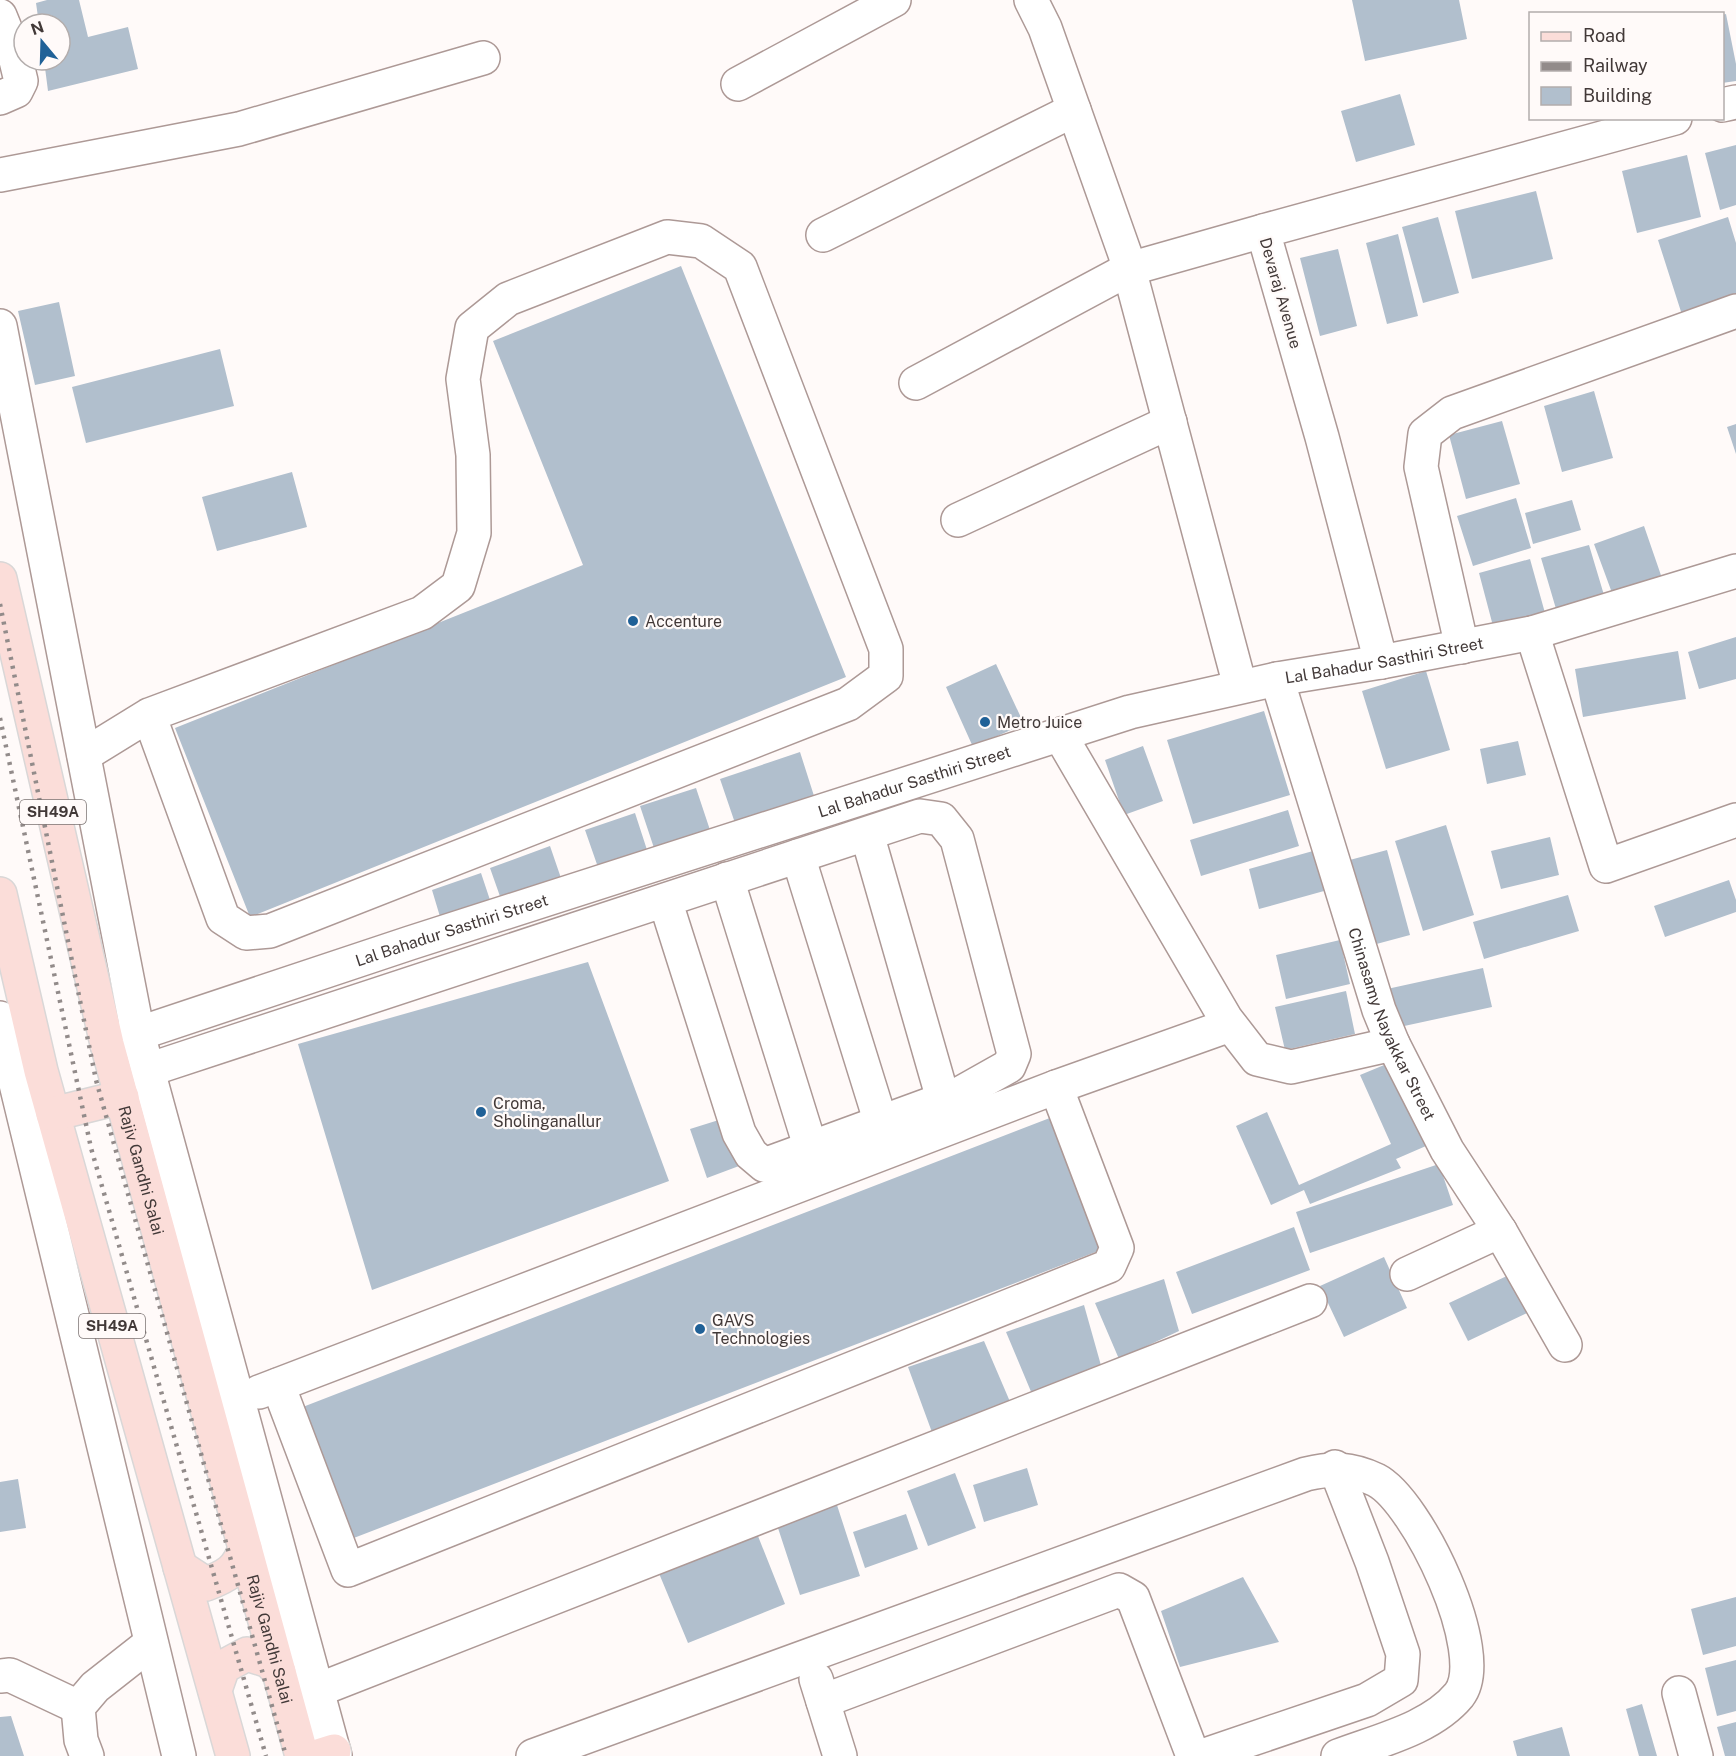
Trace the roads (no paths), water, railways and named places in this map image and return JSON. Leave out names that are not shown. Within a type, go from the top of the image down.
[{"type":"main road","name":"Rajiv Gandhi Salai","points":[[0,579],[107,1044],[279,1672],[322,1755]]},
{"type":"main road","name":"SH49A","points":[[0,894],[53,1114],[233,1756]]},
{"type":"main road","points":[[53,1114],[122,1097]]},
{"type":"main road","points":[[180,1567],[206,1584],[227,1576],[241,1563],[245,1548]]},
{"type":"main road","points":[[215,1690],[224,1667],[247,1654],[268,1661],[279,1672]]},
{"type":"street","points":[[738,84],[894,0]]},
{"type":"street","points":[[1031,0],[1045,28],[1129,269],[1240,686]]},
{"type":"street","points":[[0,16],[13,48],[21,81],[16,91],[0,98]]},
{"type":"street","points":[[0,175],[239,129],[483,58]]},
{"type":"street","points":[[823,235],[1074,110]]},
{"type":"street","name":"Devaraj Avenue","points":[[1382,662],[1322,437],[1263,231],[1667,120]]},
{"type":"street","points":[[916,383],[1129,269],[1263,231]]},
{"type":"street","points":[[84,755],[149,715],[423,613],[458,586],[474,533],[473,455],[463,379],[472,328],[508,299],[667,237],[701,240],[740,267],[886,649],[886,676],[848,704],[270,931],[246,933],[223,918],[149,715]]},
{"type":"street","points":[[1462,647],[1421,467],[1425,434],[1452,413],[1736,311]]},
{"type":"street","points":[[0,326],[138,1034],[318,1690],[322,1755]]},
{"type":"street","points":[[958,520],[1170,422]]},
{"type":"street","name":"Lal Bahadur Sasthiri Street","points":[[107,1044],[410,943],[1130,712],[1240,686],[1532,633],[1736,571]]},
{"type":"street","points":[[1532,633],[1606,866],[1736,820]]},
{"type":"street","name":"Chinasamy Nayakkar Street","points":[[1277,679],[1379,1010],[1393,1044],[1447,1150],[1500,1231],[1565,1345]]},
{"type":"street","points":[[1060,735],[1230,1025],[1257,1059],[1291,1067],[1393,1044]]},
{"type":"street","points":[[148,1070],[920,816],[941,819],[957,839],[1014,1054],[1009,1066],[961,1093],[764,1165],[751,1154],[739,1133],[665,900]]},
{"type":"street","points":[[867,834],[943,1099]]},
{"type":"street","points":[[798,856],[881,1123]]},
{"type":"street","points":[[728,879],[811,1149]]},
{"type":"street","points":[[0,1018],[179,1756]]},
{"type":"street","points":[[238,1400],[1056,1087],[1230,1025]]},
{"type":"street","points":[[278,1385],[348,1570],[1109,1266],[1117,1248],[1056,1087]]},
{"type":"street","points":[[1407,1274],[1500,1231]]},
{"type":"street","points":[[318,1690],[1310,1301]]},
{"type":"street","points":[[1202,1756],[1367,1700],[1401,1680],[1403,1654],[1372,1562],[1335,1467]]},
{"type":"street","points":[[533,1756],[809,1658],[1306,1474],[1335,1467],[1378,1481],[1406,1509],[1438,1563],[1464,1633],[1467,1665],[1460,1694],[1426,1721],[1338,1756]]},
{"type":"street","points":[[823,1701],[1119,1590],[1133,1598],[1193,1756]]},
{"type":"street","points":[[87,1756],[81,1740],[78,1707],[95,1687],[151,1643]]},
{"type":"street","points":[[809,1658],[840,1756]]},
{"type":"street","points":[[0,1676],[10,1675],[78,1707]]},
{"type":"street","points":[[1679,1693],[1696,1756]]},
{"type":"railway","points":[[0,604],[96,1080],[286,1756]]},
{"type":"railway","points":[[0,718],[91,1148],[266,1756]]},
{"type":"place","name":"Accenture","points":[[633,621]]},
{"type":"place","name":"Metro Juice","points":[[985,722]]},
{"type":"place","name":"Croma, Sholinganallur","points":[[481,1112]]},
{"type":"place","name":"GAVS Technologies","points":[[700,1329]]}]
